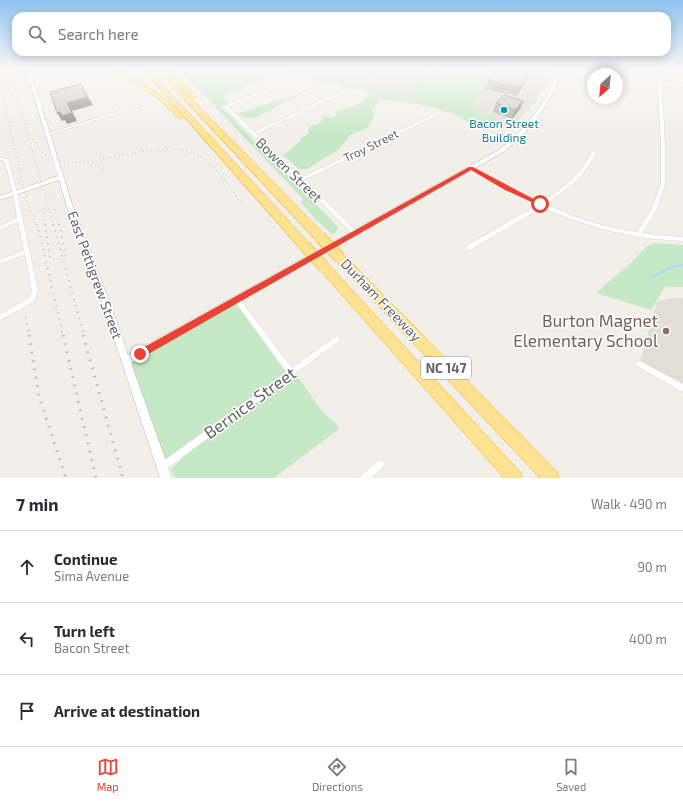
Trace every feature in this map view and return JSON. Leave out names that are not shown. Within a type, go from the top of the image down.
[{"type":"highway","points":[[152,92],[163,100],[219,151]]},
{"type":"highway","name":"Durham Freeway","points":[[166,92],[514,478]]},
{"type":"highway","name":"Durham Freeway","points":[[181,92],[551,478]]},
{"type":"highway","points":[[190,92],[239,153]]},
{"type":"street","name":"East Pettigrew Street","points":[[35,92],[61,177],[166,478]]},
{"type":"street","name":"Bowen Street","points":[[262,92],[225,107],[355,233]]},
{"type":"street","points":[[303,92],[321,102]]},
{"type":"street","points":[[253,134],[343,92]]},
{"type":"street","points":[[126,362],[494,156],[514,142],[551,92]]},
{"type":"street","points":[[638,235],[653,211],[663,184],[663,144],[660,92]]},
{"type":"street","points":[[48,134],[139,106]]},
{"type":"street","name":"Troy Street","points":[[300,180],[442,112]]},
{"type":"street","points":[[468,248],[540,204],[579,176],[588,164],[594,152]]},
{"type":"street","points":[[0,317],[32,300],[35,292],[15,193],[7,162],[1,159]]},
{"type":"street","points":[[471,168],[508,189],[540,204],[602,226],[638,235],[683,239]]},
{"type":"street","points":[[0,198],[61,177]]},
{"type":"street","points":[[0,228],[20,219]]},
{"type":"street","points":[[0,262],[26,251]]},
{"type":"street","points":[[237,300],[291,373]]},
{"type":"street","name":"Bernice Street","points":[[162,467],[337,339]]},
{"type":"street","points":[[640,364],[683,388]]},
{"type":"street","points":[[364,478],[380,464]]},
{"type":"shaded area","points":[[373,92],[541,92],[515,127]]},
{"type":"shaded area","name":"Burton Magnet Elementary School","points":[[683,298],[683,384],[640,361],[657,301]]},
{"type":"green space","points":[[201,92],[231,92],[224,94],[223,96],[228,103],[220,106],[338,227],[336,233],[332,234],[316,220],[301,202],[303,199]]},
{"type":"green space","points":[[368,92],[387,92],[398,95],[404,92],[495,92],[518,98],[538,100],[533,105],[481,94],[473,101],[473,109],[502,123],[497,126],[485,128],[475,126],[454,114],[427,106],[396,100],[379,101],[371,110],[375,115],[367,128],[350,135],[339,149],[307,169],[299,169],[283,155],[301,141],[300,139],[309,133],[308,130],[312,125],[318,125],[324,118],[321,116],[324,115],[331,118],[337,115],[334,112],[358,105],[371,94]]},
{"type":"green space","points":[[295,96],[293,100],[285,101],[268,112],[256,117],[244,117],[238,114],[253,108]]},
{"type":"green space","points":[[657,243],[683,245],[683,287],[665,287],[651,310],[596,293],[633,261],[647,246]]},
{"type":"green space","points":[[235,303],[288,373],[164,462],[129,362]]},
{"type":"green space","points":[[296,374],[324,414],[335,422],[339,429],[274,478],[175,478],[171,469],[190,451]]},
{"type":"building","points":[[50,92],[85,92],[88,97],[67,103],[72,113],[62,116],[60,112],[57,113]]},
{"type":"building","points":[[504,95],[523,101],[515,110],[496,103]]},
{"type":"waterway","points":[[652,277],[669,268],[683,265]]},
{"type":"railway","points":[[2,92],[27,202],[36,225]]},
{"type":"railway","points":[[10,92],[14,101]]},
{"type":"railway","points":[[16,92],[53,225]]},
{"type":"railway","points":[[33,139],[42,152],[56,160],[73,162],[93,161],[155,150],[175,149],[193,153],[201,157],[214,168],[226,181],[241,203]]},
{"type":"railway","points":[[88,162],[106,170]]},
{"type":"railway","points":[[49,190],[59,225]]},
{"type":"railway","points":[[43,208],[45,225]]},
{"type":"railway","points":[[36,224],[40,235],[63,336]]},
{"type":"railway","points":[[45,224],[50,257]]},
{"type":"railway","points":[[53,224],[84,336]]},
{"type":"railway","points":[[59,224],[66,256]]},
{"type":"railway","points":[[26,317],[29,336]]},
{"type":"railway","points":[[29,335],[39,396],[66,478]]},
{"type":"railway","points":[[63,335],[96,478]]},
{"type":"railway","points":[[83,335],[123,478]]},
{"type":"place","name":"Bacon Street Building","points":[[504,110]]},
{"type":"place","name":"Burton Magnet Elementary School","points":[[666,331]]},
{"type":"route","points":[[140,354],[471,168],[508,189],[540,204]]}]
